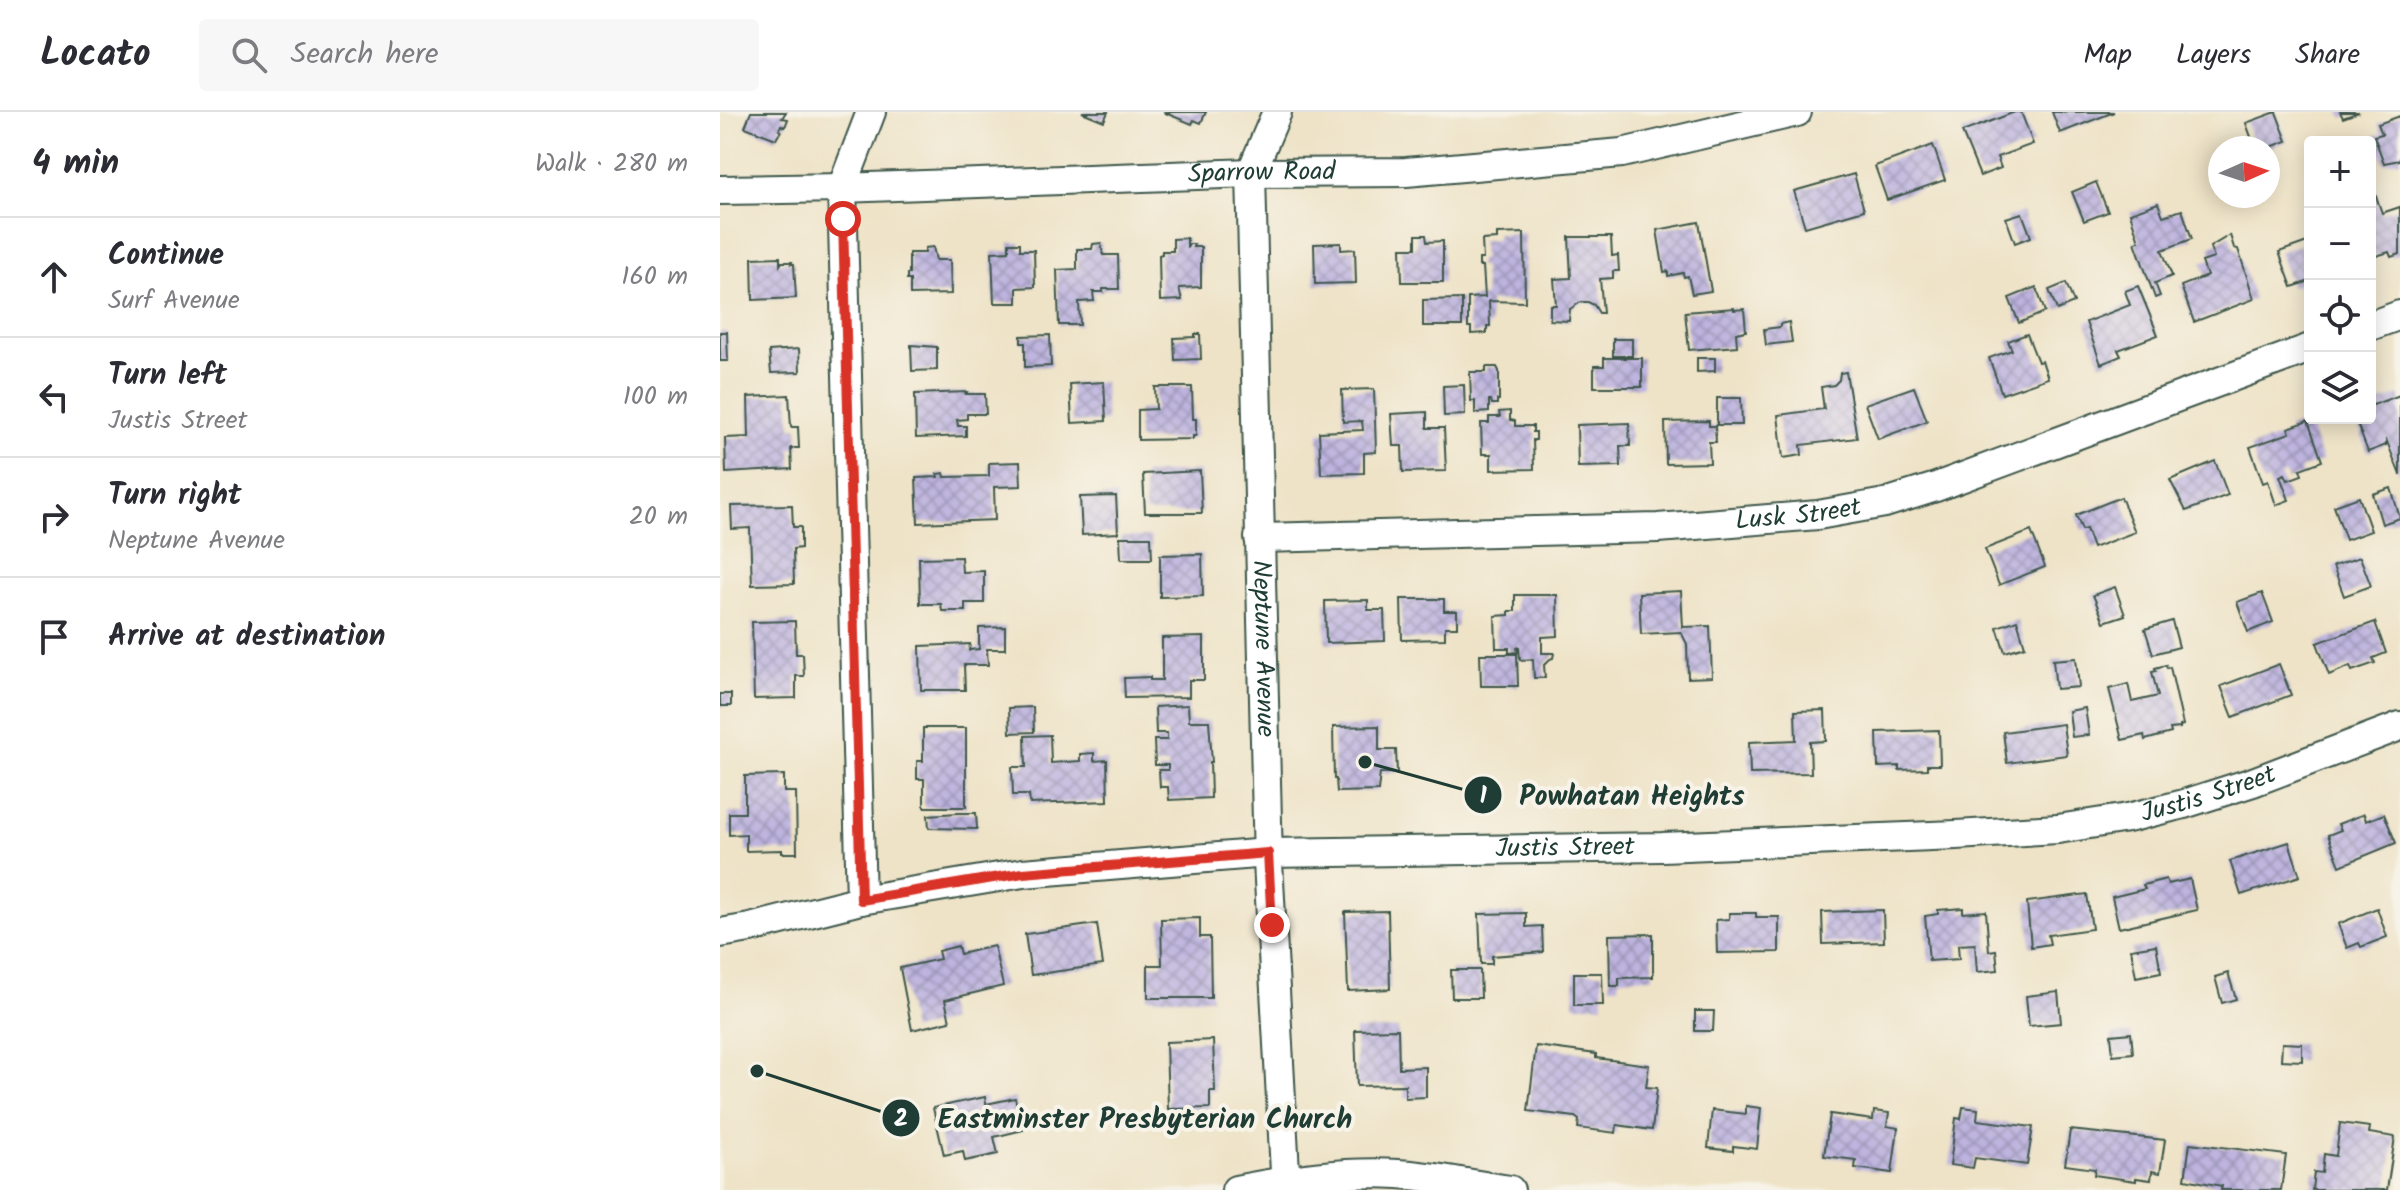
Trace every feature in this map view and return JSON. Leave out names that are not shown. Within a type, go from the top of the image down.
[{"type":"street","points":[[861,900],[842,188],[871,112]]},
{"type":"street","name":"Neptune Avenue","points":[[1277,112],[1251,173],[1268,853],[1285,1185]]},
{"type":"street","name":"Sparrow Road","points":[[720,190],[1251,173],[1406,172],[1622,153],[1797,112]]},
{"type":"street","points":[[2376,324],[2400,315]]},
{"type":"street","name":"Lusk Street","points":[[1259,538],[1658,528],[1818,515],[1872,506],[1936,487],[2304,350]]},
{"type":"street","name":"Justis Street","points":[[720,933],[861,900],[1023,873],[1268,853],[1662,847],[2058,829],[2128,818],[2184,804],[2253,782],[2400,726]]},
{"type":"street","points":[[1236,1190],[1285,1185],[1339,1174],[1398,1174],[1510,1190]]},
{"type":"building","points":[[751,112],[786,112],[782,118],[788,119],[785,127],[781,125],[776,139],[745,127]]},
{"type":"building","points":[[1082,112],[1108,112],[1104,121]]},
{"type":"building","points":[[1163,112],[1206,112],[1201,123],[1194,120],[1192,124]]},
{"type":"building","points":[[2021,112],[2033,144],[1997,157],[2001,168],[1980,176],[1962,132]]},
{"type":"building","points":[[2052,112],[2114,112],[2060,133]]},
{"type":"building","points":[[2276,112],[2287,141],[2280,144],[2280,136],[2251,136],[2246,123]]},
{"type":"building","points":[[2340,112],[2359,112],[2343,118]]},
{"type":"building","points":[[2400,116],[2400,160],[2384,163],[2374,136],[2382,134],[2378,124]]},
{"type":"building","points":[[1933,145],[1945,180],[1887,200],[1875,166]]},
{"type":"building","points":[[1854,174],[1864,210],[1805,227],[1794,191]]},
{"type":"building","points":[[2096,182],[2108,212],[2084,221],[2072,192]]},
{"type":"building","points":[[2376,196],[2382,213],[2400,207],[2400,254],[2391,257],[2389,252],[2376,256]]},
{"type":"building","points":[[2158,203],[2163,216],[2182,210],[2192,239],[2162,250],[2172,276],[2155,283],[2160,296],[2155,298],[2135,242],[2139,241],[2130,213]]},
{"type":"building","points":[[2022,213],[2031,237],[2015,243],[2006,218]]},
{"type":"building","points":[[1699,222],[1711,291],[1692,294],[1688,276],[1684,277],[1683,273],[1668,276],[1668,271],[1664,272],[1657,230]]},
{"type":"building","points":[[1524,233],[1525,302],[1489,301],[1490,326],[1487,326],[1487,333],[1471,334],[1471,327],[1468,327],[1468,298],[1485,297],[1483,266],[1479,266],[1479,259],[1483,259],[1482,240],[1497,239],[1497,234]]},
{"type":"building","points":[[1416,235],[1426,235],[1427,242],[1443,241],[1443,282],[1402,282],[1401,248],[1416,248]]},
{"type":"building","points":[[2230,235],[2234,248],[2238,249],[2254,299],[2194,322],[2181,286],[2207,276],[2202,262],[2214,258],[2210,247]]},
{"type":"building","points":[[1569,237],[1611,237],[1612,256],[1618,255],[1619,271],[1613,271],[1613,278],[1600,279],[1603,313],[1588,302],[1581,302],[1570,309],[1569,321],[1550,320],[1550,305],[1556,305],[1554,279],[1571,278]]},
{"type":"building","points":[[1187,238],[1187,248],[1189,244],[1201,247],[1201,287],[1179,288],[1182,300],[1160,301],[1159,255],[1162,251],[1173,251],[1173,239]]},
{"type":"building","points":[[1009,243],[1020,243],[1020,250],[1034,250],[1035,287],[1017,288],[1017,303],[994,303],[992,252],[1009,251]]},
{"type":"building","points":[[1101,243],[1103,255],[1118,255],[1119,289],[1093,292],[1094,301],[1079,302],[1080,325],[1059,325],[1057,270],[1077,269],[1077,249],[1092,249],[1093,244]]},
{"type":"building","points":[[1341,243],[1341,250],[1355,249],[1356,283],[1315,284],[1314,244]]},
{"type":"building","points":[[2304,243],[2304,283],[2292,287],[2279,252]]},
{"type":"building","points":[[933,247],[936,260],[950,260],[951,294],[910,295],[910,280],[907,280],[909,253],[925,253],[925,248]]},
{"type":"building","points":[[780,257],[780,265],[782,262],[794,264],[796,298],[753,300],[752,258]]},
{"type":"building","points":[[2066,283],[2074,303],[2057,310],[2049,290]]},
{"type":"building","points":[[2138,286],[2158,335],[2118,350],[2121,356],[2101,364],[2086,322],[2130,305],[2125,291]]},
{"type":"building","points":[[2036,287],[2045,312],[2019,323],[2009,298]]},
{"type":"building","points":[[1462,299],[1462,326],[1423,326],[1423,300]]},
{"type":"building","points":[[1744,309],[1746,331],[1736,333],[1737,346],[1689,350],[1685,312]]},
{"type":"building","points":[[1789,322],[1792,342],[1766,345],[1764,329]]},
{"type":"building","points":[[720,332],[727,332],[728,361],[720,361]]},
{"type":"building","points":[[1195,334],[1200,334],[1201,359],[1175,360],[1174,338],[1195,337]]},
{"type":"building","points":[[2027,334],[2048,378],[2002,394],[1989,358],[2012,350],[2008,341]]},
{"type":"building","points":[[1050,335],[1051,366],[1025,367],[1025,343],[1021,343],[1021,336]]},
{"type":"building","points":[[1613,339],[1632,339],[1632,356],[1613,356]]},
{"type":"building","points":[[911,345],[937,347],[937,370],[912,371]]},
{"type":"building","points":[[799,349],[800,372],[771,373],[769,351]]},
{"type":"building","points":[[1604,358],[1642,358],[1642,387],[1594,387],[1594,366],[1604,366]]},
{"type":"building","points":[[1697,358],[1715,358],[1715,371],[1697,372]]},
{"type":"building","points":[[1486,367],[1497,367],[1499,371],[1499,400],[1497,404],[1492,404],[1489,400],[1489,412],[1475,413],[1475,401],[1471,401],[1470,372],[1486,372]]},
{"type":"building","points":[[1846,372],[1857,438],[1801,445],[1802,455],[1783,458],[1778,415],[1824,409],[1821,387],[1834,385],[1840,373]]},
{"type":"building","points":[[1104,382],[1106,421],[1072,423],[1070,384]]},
{"type":"building","points":[[1464,385],[1465,415],[1444,416],[1443,386]]},
{"type":"building","points":[[1155,387],[1192,387],[1193,419],[1196,419],[1196,436],[1193,439],[1138,440],[1138,410],[1156,409]]},
{"type":"building","points":[[1914,387],[1927,421],[1878,439],[1865,404]]},
{"type":"building","points":[[1374,389],[1376,452],[1364,453],[1364,473],[1321,474],[1319,432],[1363,430],[1362,421],[1343,422],[1342,390]]},
{"type":"building","points":[[915,394],[985,394],[986,414],[967,414],[967,419],[957,420],[958,426],[966,426],[966,436],[916,438]]},
{"type":"building","points":[[789,395],[791,427],[798,427],[799,448],[791,448],[792,469],[726,473],[725,438],[749,437],[748,397]]},
{"type":"building","points":[[2400,395],[2400,475],[2386,439],[2386,445],[2368,452],[2357,424],[2376,424],[2376,404]]},
{"type":"building","points":[[1717,398],[1741,398],[1742,425],[1717,425]]},
{"type":"building","points":[[1510,411],[1510,420],[1515,421],[1515,426],[1533,426],[1533,432],[1536,432],[1536,440],[1533,440],[1534,469],[1491,470],[1491,454],[1482,454],[1481,423],[1489,423],[1489,417],[1500,417],[1499,412]]},
{"type":"building","points":[[1427,412],[1427,428],[1444,428],[1446,471],[1403,472],[1402,446],[1393,446],[1391,414]]},
{"type":"building","points":[[1709,421],[1709,426],[1715,426],[1716,442],[1709,442],[1710,463],[1666,464],[1665,422]]},
{"type":"building","points":[[2304,422],[2309,424],[2322,461],[2300,469],[2302,475],[2288,480],[2285,474],[2280,476],[2289,500],[2276,505],[2268,481],[2263,483],[2250,447],[2290,433],[2288,428]]},
{"type":"building","points":[[1629,423],[1630,446],[1620,446],[1621,466],[1578,467],[1577,425]]},
{"type":"building","points":[[2215,461],[2228,495],[2186,511],[2170,480]]},
{"type":"building","points":[[1020,462],[1021,486],[994,487],[995,520],[918,523],[916,478],[938,477],[937,474],[944,473],[945,477],[989,476],[989,463]]},
{"type":"building","points":[[1200,471],[1202,513],[1145,513],[1143,474]]},
{"type":"building","points":[[2391,488],[2400,518],[2382,524],[2373,494]]},
{"type":"building","points":[[1116,496],[1118,533],[1082,535],[1080,497]]},
{"type":"building","points":[[2121,497],[2135,532],[2093,548],[2086,529],[2082,530],[2076,515]]},
{"type":"building","points":[[2359,497],[2371,531],[2346,540],[2334,506]]},
{"type":"building","points":[[792,505],[793,527],[801,527],[801,548],[793,549],[794,584],[752,585],[750,528],[732,529],[731,506]]},
{"type":"building","points":[[2031,531],[2045,567],[1999,585],[1985,549]]},
{"type":"building","points":[[1120,537],[1151,537],[1152,559],[1121,559]]},
{"type":"building","points":[[1202,554],[1203,596],[1160,597],[1160,555]]},
{"type":"building","points":[[961,557],[962,572],[984,571],[984,603],[965,603],[965,611],[942,611],[941,604],[920,604],[919,558]]},
{"type":"building","points":[[2360,557],[2371,586],[2344,596],[2333,566]]},
{"type":"building","points":[[2115,587],[2125,615],[2104,622],[2093,595]]},
{"type":"building","points":[[1681,591],[1683,627],[1710,626],[1712,677],[1688,678],[1687,644],[1681,632],[1641,634],[1639,593]]},
{"type":"building","points":[[2262,593],[2273,622],[2248,632],[2237,602]]},
{"type":"building","points":[[1515,595],[1557,595],[1558,636],[1542,637],[1542,653],[1554,653],[1553,658],[1544,665],[1545,678],[1534,678],[1533,659],[1520,660],[1519,647],[1518,652],[1509,653],[1509,648],[1496,648],[1495,616],[1509,615],[1509,611],[1515,611]]},
{"type":"building","points":[[1401,599],[1444,599],[1444,611],[1457,611],[1457,627],[1445,627],[1445,639],[1402,640]]},
{"type":"building","points":[[1368,600],[1368,610],[1384,610],[1385,641],[1326,643],[1325,601]]},
{"type":"building","points":[[2017,620],[2025,646],[2005,652],[1997,627]]},
{"type":"building","points":[[795,621],[796,654],[803,654],[804,676],[796,676],[796,698],[754,699],[752,622]]},
{"type":"building","points":[[2172,621],[2179,647],[2153,654],[2145,629]]},
{"type":"building","points":[[2375,622],[2386,653],[2373,658],[2375,663],[2352,671],[2350,666],[2329,675],[2317,643]]},
{"type":"building","points":[[1005,627],[1005,649],[987,649],[988,665],[964,665],[965,690],[921,690],[920,646],[970,644],[969,650],[979,649],[979,628]]},
{"type":"building","points":[[1204,637],[1204,680],[1189,680],[1189,697],[1125,698],[1124,678],[1162,680],[1162,638]]},
{"type":"building","points":[[1480,654],[1517,654],[1518,686],[1481,686]]},
{"type":"building","points":[[2076,658],[2079,687],[2056,689],[2053,660]]},
{"type":"building","points":[[2279,664],[2291,695],[2233,717],[2221,686]]},
{"type":"building","points":[[2166,665],[2170,667],[2183,725],[2170,729],[2171,733],[2145,740],[2144,735],[2122,740],[2109,689],[2128,684],[2132,702],[2158,696],[2152,672]]},
{"type":"building","points":[[720,694],[731,694],[731,706],[720,706]]},
{"type":"building","points":[[1188,705],[1189,721],[1209,721],[1211,798],[1169,800],[1168,787],[1160,787],[1159,770],[1168,770],[1168,765],[1155,765],[1154,740],[1167,740],[1167,733],[1156,733],[1155,707]]},
{"type":"building","points":[[1033,707],[1034,732],[1010,733],[1009,708]]},
{"type":"building","points":[[2085,708],[2089,735],[2072,737],[2069,711]]},
{"type":"building","points":[[1825,710],[1826,741],[1810,742],[1811,773],[1750,774],[1749,742],[1796,740],[1795,711]]},
{"type":"building","points":[[2063,724],[2067,755],[2007,763],[2003,732]]},
{"type":"building","points":[[1379,726],[1379,750],[1396,750],[1397,773],[1380,773],[1378,791],[1337,792],[1333,727]]},
{"type":"building","points":[[923,728],[966,728],[966,807],[924,807],[924,779],[917,779],[917,761],[923,761]]},
{"type":"building","points":[[1939,730],[1940,765],[1899,770],[1899,766],[1878,767],[1877,732]]},
{"type":"building","points":[[1050,735],[1051,763],[1080,761],[1080,754],[1094,753],[1094,761],[1107,760],[1108,801],[1030,804],[1029,795],[1013,795],[1012,767],[1026,767],[1025,736]]},
{"type":"building","points":[[784,775],[784,792],[796,792],[797,853],[782,853],[782,850],[746,851],[746,834],[729,835],[729,813],[745,813],[745,776]]},
{"type":"building","points":[[976,813],[977,829],[929,828],[928,815]]},
{"type":"building","points":[[2364,814],[2366,821],[2384,814],[2396,843],[2340,866],[2328,835],[2341,830],[2338,824]]},
{"type":"building","points":[[2289,842],[2300,876],[2241,895],[2230,861]]},
{"type":"building","points":[[2166,879],[2168,884],[2190,879],[2197,910],[2119,928],[2112,897],[2145,889],[2143,885]]},
{"type":"building","points":[[2087,894],[2092,929],[2048,935],[2050,944],[2031,947],[2027,902]]},
{"type":"building","points":[[1963,908],[1963,913],[1986,911],[1989,951],[1996,950],[1998,970],[1977,972],[1975,944],[1958,945],[1959,959],[1929,961],[1925,916],[1938,914],[1938,910]]},
{"type":"building","points":[[2377,908],[2387,937],[2361,947],[2359,943],[2347,948],[2338,924]]},
{"type":"building","points":[[1883,910],[1884,942],[1823,944],[1822,912]]},
{"type":"building","points":[[1388,911],[1390,989],[1348,991],[1345,912]]},
{"type":"building","points":[[1526,913],[1526,927],[1542,926],[1543,952],[1492,956],[1492,964],[1481,964],[1479,914]]},
{"type":"building","points":[[1729,913],[1779,917],[1779,952],[1717,953],[1716,920],[1729,919]]},
{"type":"building","points":[[1200,918],[1200,937],[1210,937],[1211,998],[1148,998],[1148,965],[1162,965],[1161,919]]},
{"type":"building","points":[[1097,924],[1103,965],[1031,975],[1025,934]]},
{"type":"building","points":[[1653,934],[1653,977],[1619,978],[1619,986],[1610,986],[1609,935]]},
{"type":"building","points":[[2156,945],[2161,972],[2136,977],[2131,949]]},
{"type":"building","points":[[958,946],[960,954],[994,946],[1003,986],[945,1000],[950,1021],[912,1030],[900,968],[940,959],[938,951]]},
{"type":"building","points":[[1451,970],[1480,970],[1481,998],[1452,998]]},
{"type":"building","points":[[1574,973],[1602,973],[1603,1005],[1574,1005]]},
{"type":"building","points":[[2228,973],[2236,999],[2222,1003],[2215,977]]},
{"type":"building","points":[[2058,992],[2061,1023],[2029,1026],[2026,996]]},
{"type":"building","points":[[1695,1011],[1714,1011],[1713,1031],[1695,1031]]},
{"type":"building","points":[[1398,1029],[1399,1068],[1426,1067],[1426,1097],[1405,1098],[1405,1085],[1357,1086],[1355,1030]]},
{"type":"building","points":[[2131,1033],[2133,1053],[2113,1055],[2111,1035]]},
{"type":"building","points":[[1213,1040],[1215,1091],[1210,1091],[1210,1108],[1168,1109],[1166,1042]]},
{"type":"building","points":[[2282,1043],[2302,1044],[2302,1061],[2281,1060]]},
{"type":"building","points":[[1536,1046],[1649,1065],[1646,1087],[1657,1088],[1652,1130],[1617,1125],[1616,1133],[1578,1128],[1579,1120],[1575,1117],[1528,1111]]},
{"type":"building","points":[[985,1097],[986,1104],[1015,1098],[1023,1130],[994,1137],[998,1154],[965,1161],[963,1151],[944,1155],[933,1108]]},
{"type":"building","points":[[1746,1106],[1761,1108],[1757,1149],[1733,1146],[1733,1151],[1708,1148],[1712,1110],[1746,1114]]},
{"type":"building","points":[[1963,1107],[1978,1109],[1977,1120],[2033,1127],[2027,1165],[1975,1158],[1973,1168],[1950,1165],[1956,1118],[1961,1119]]},
{"type":"building","points":[[1874,1111],[1889,1113],[1887,1126],[1898,1128],[1892,1173],[1855,1168],[1856,1160],[1824,1156],[1830,1114],[1873,1120]]},
{"type":"building","points":[[2340,1123],[2370,1127],[2369,1133],[2395,1137],[2387,1190],[2312,1190],[2314,1172],[2322,1173],[2324,1154],[2336,1156]]},
{"type":"building","points":[[2070,1130],[2165,1140],[2160,1173],[2152,1171],[2151,1180],[2136,1178],[2136,1181],[2094,1175],[2095,1169],[2065,1165]]},
{"type":"building","points":[[2190,1143],[2286,1155],[2281,1190],[2221,1190],[2222,1186],[2185,1179]]},
{"type":"place","name":"Powhatan Heights","points":[[1365,762]]},
{"type":"place","name":"Eastminster Presbyterian Church","points":[[757,1071]]},
{"type":"route","points":[[843,219],[861,900],[1023,873],[1268,853],[1272,925]]}]
